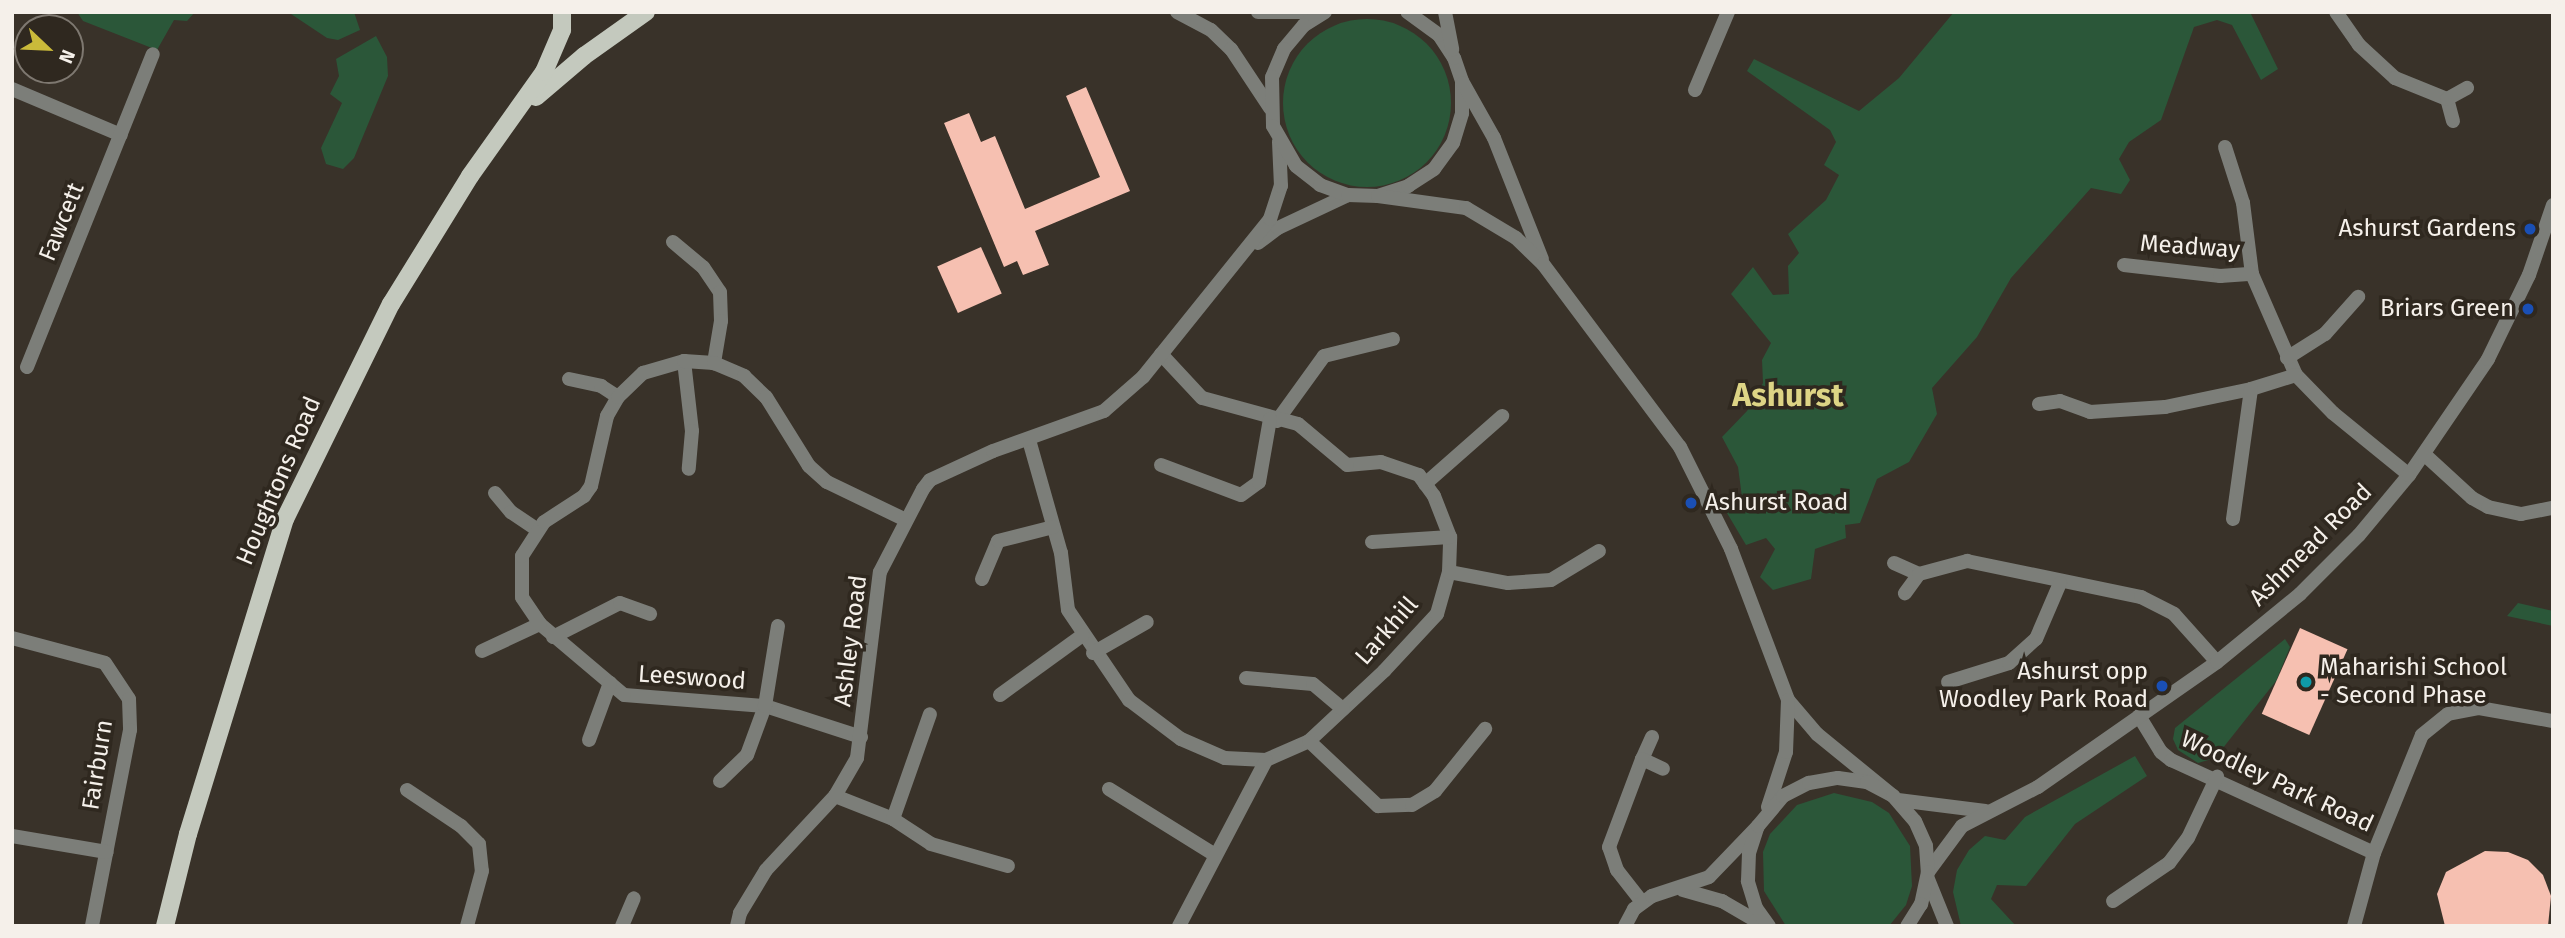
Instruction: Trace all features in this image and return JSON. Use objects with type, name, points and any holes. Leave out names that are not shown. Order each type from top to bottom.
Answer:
[{"type":"main road","name":"Houghtons Road","points":[[165,926],[256,601],[285,519],[391,304],[555,50],[562,12]]},
{"type":"main road","name":"Houghtons Road","points":[[504,130],[555,79],[646,12]]},
{"type":"street","points":[[1177,12],[1211,30],[1231,49],[1270,108]]},
{"type":"street","points":[[1258,12],[1313,12]]},
{"type":"street","points":[[1325,12],[1304,25],[1284,49],[1272,77],[1270,108],[1279,142],[1296,166],[1320,185],[1348,195],[1378,196],[1466,208],[1517,238],[1543,264],[1680,447],[1731,549],[1788,700],[1817,734],[1895,798],[1915,821],[1926,846],[1928,876],[1947,926]]},
{"type":"street","points":[[1407,12],[1439,35],[1454,58]]},
{"type":"street","points":[[1445,12],[1454,58],[1462,81],[1494,138],[1543,264]]},
{"type":"street","points":[[1695,90],[1728,12]]},
{"type":"street","points":[[2336,12],[2359,45],[2395,78],[2447,99]]},
{"type":"street","name":"Fawcett","points":[[27,367],[52,330],[121,135],[153,54]]},
{"type":"street","points":[[1378,196],[1408,186],[1434,169],[1447,152],[1462,113],[1462,81]]},
{"type":"street","points":[[2447,99],[2467,88]]},
{"type":"street","points":[[12,89],[121,135]]},
{"type":"street","points":[[2447,99],[2453,121]]},
{"type":"street","name":"Ashley Road","points":[[738,919],[766,870],[835,796],[857,758],[880,572],[904,519],[930,480],[1104,411],[1161,354],[1246,253],[1270,219],[1281,186],[1279,142]]},
{"type":"street","points":[[2225,147],[2243,203],[2252,274],[2296,375],[2333,413],[2409,475]]},
{"type":"street","name":"Ashley Road","points":[[1246,253],[1278,228],[1348,195]]},
{"type":"street","name":"Ashmead Road","points":[[1907,926],[1921,904],[1928,876],[1951,837],[1985,811],[2038,787],[2217,662],[2300,594],[2409,475],[2488,359],[2529,275],[2553,205]]},
{"type":"street","points":[[673,242],[703,267],[720,292],[721,321],[713,363]]},
{"type":"street","name":"Meadway","points":[[2124,265],[2220,276],[2252,274]]},
{"type":"street","points":[[2287,358],[2325,334],[2358,297]]},
{"type":"street","points":[[1161,465],[1241,495],[1259,482],[1274,420],[1324,356],[1394,339]]},
{"type":"street","points":[[1161,354],[1202,398],[1274,420],[1298,424],[1348,466],[1381,463],[1419,475],[1425,484],[1502,416]]},
{"type":"street","points":[[684,361],[692,431],[689,469]]},
{"type":"street","name":"Leeswood","points":[[861,737],[765,706],[661,701],[624,695],[540,624],[522,597],[522,556],[538,530],[592,486],[607,416],[618,397],[643,373],[684,361],[713,363],[758,386],[793,445],[827,482],[904,519]]},
{"type":"street","points":[[2039,404],[2060,401],[2090,412],[2165,407],[2251,389],[2296,375]]},
{"type":"street","points":[[569,379],[601,386],[618,397]]},
{"type":"street","points":[[2233,519],[2251,389]]},
{"type":"street","name":"Larkhill","points":[[1029,440],[1053,527],[1068,610],[1093,653],[1129,701],[1181,739],[1225,758],[1265,760],[1309,741],[1437,614],[1449,572],[1450,537],[1425,484]]},
{"type":"street","points":[[2424,454],[2472,498],[2488,506],[2521,514],[2553,508]]},
{"type":"street","points":[[495,493],[511,512],[538,530]]},
{"type":"street","points":[[982,579],[998,541],[1053,527]]},
{"type":"street","points":[[1372,541],[1450,537]]},
{"type":"street","points":[[1449,572],[1508,583],[1551,580],[1598,551]]},
{"type":"street","points":[[1905,593],[1919,574],[1967,561],[2060,583],[2141,597],[2174,614],[2217,662]]},
{"type":"street","points":[[1894,563],[1919,574]]},
{"type":"street","points":[[1948,682],[2009,663],[2036,639],[2060,583]]},
{"type":"street","points":[[553,637],[620,603],[650,614]]},
{"type":"street","points":[[1093,653],[1147,622]]},
{"type":"street","points":[[481,651],[540,624]]},
{"type":"street","name":"Leeswood","points":[[720,781],[747,755],[765,706],[778,626]]},
{"type":"street","points":[[1000,695],[1083,635]]},
{"type":"street","name":"Fairburn","points":[[12,638],[105,663],[129,699],[130,730],[92,926]]},
{"type":"street","points":[[1246,678],[1313,684],[1343,709]]},
{"type":"street","points":[[589,740],[610,683]]},
{"type":"street","points":[[1767,926],[1756,908],[1748,881],[1749,853],[1786,752],[1788,700]]},
{"type":"street","points":[[2354,926],[2374,853],[2422,735],[2448,714],[2479,708],[2553,721]]},
{"type":"street","points":[[893,819],[930,714]]},
{"type":"street","name":"Woodley Park Road","points":[[2139,716],[2161,752],[2374,853]]},
{"type":"street","points":[[1309,741],[1378,806],[1412,805],[1435,791],[1485,729]]},
{"type":"street","points":[[1642,902],[1617,870],[1609,848],[1652,737]]},
{"type":"street","points":[[1642,759],[1663,769]]},
{"type":"street","points":[[1179,926],[1265,760]]},
{"type":"street","points":[[2113,901],[2169,863],[2188,838],[2217,777]]},
{"type":"street","points":[[1625,926],[1642,902],[1709,877],[1783,796],[1809,782],[1838,778],[1867,782],[1895,798],[1985,811]]},
{"type":"street","points":[[1109,789],[1215,855]]},
{"type":"street","points":[[407,790],[461,826],[479,844],[482,871],[467,926]]},
{"type":"street","points":[[835,796],[893,819],[931,844],[1009,866]]},
{"type":"street","points":[[12,836],[107,852]]},
{"type":"street","points":[[1680,889],[1722,901],[1767,926]]},
{"type":"street","points":[[622,926],[634,898]]},
{"type":"green space","points":[[77,12],[195,12],[187,21],[174,20],[157,50],[84,21],[84,14]]},
{"type":"green space","points":[[288,12],[354,12],[360,30],[338,40],[327,38]]},
{"type":"green space","points":[[1954,12],[2250,12],[2278,69],[2261,80],[2232,25],[2217,20],[2194,27],[2161,120],[2129,142],[2119,159],[2130,180],[2121,194],[2091,188],[2011,278],[1977,337],[1932,388],[1937,414],[1909,462],[1877,479],[1860,523],[1845,525],[1846,538],[1815,549],[1811,579],[1773,590],[1760,577],[1775,549],[1766,538],[1746,545],[1727,513],[1742,497],[1738,467],[1722,437],[1747,411],[1763,383],[1762,360],[1771,343],[1731,294],[1753,267],[1773,295],[1789,294],[1788,266],[1799,253],[1788,234],[1826,200],[1839,175],[1824,165],[1836,142],[1830,130],[1747,71],[1754,59],[1859,111],[1899,78]]},
{"type":"green space","points":[[1367,19],[1399,25],[1426,44],[1445,71],[1451,103],[1445,135],[1426,162],[1399,181],[1367,187],[1335,181],[1308,162],[1289,135],[1283,103],[1289,71],[1308,44],[1335,25]]},
{"type":"green space","points":[[376,36],[387,57],[388,76],[354,158],[343,169],[326,164],[321,148],[342,103],[330,94],[339,76],[336,59]]},
{"type":"green space","points":[[2518,603],[2553,611],[2553,626],[2507,616]]},
{"type":"green space","points":[[2285,639],[2290,647],[2276,681],[2215,758],[2198,763],[2178,750],[2173,739],[2175,728]]},
{"type":"green space","points":[[2135,756],[2147,776],[2075,824],[2026,886],[1997,885],[1991,899],[2016,926],[1961,926],[1953,892],[1957,870],[1969,850],[1985,836],[2005,840],[2025,817]]},
{"type":"green space","points":[[1834,793],[1872,802],[1889,813],[1910,846],[1912,886],[1906,905],[1889,926],[1786,926],[1764,891],[1763,852],[1770,834],[1797,805]]},
{"type":"building","points":[[1086,87],[1130,191],[1035,231],[1049,265],[1023,275],[1017,261],[1004,267],[944,123],[969,113],[981,142],[995,136],[1025,209],[1100,177],[1066,96]]},
{"type":"building","points":[[981,247],[1002,294],[958,313],[937,267]]},
{"type":"building","name":"Maharishi School - Second Phase","points":[[2300,628],[2348,649],[2309,735],[2262,714]]},
{"type":"building","points":[[2485,851],[2508,852],[2528,860],[2543,875],[2551,896],[2548,926],[2445,926],[2437,894],[2446,872]]},
{"type":"place","name":"Ashurst Gardens","points":[[2530,229]]},
{"type":"place","name":"Briars Green","points":[[2528,309]]},
{"type":"place","name":"Ashurst Road","points":[[1691,503]]},
{"type":"place","name":"Maharishi School - Second Phase","points":[[2306,682]]},
{"type":"place","name":"Ashurst opp Woodley Park Road","points":[[2162,686]]},
{"type":"district","name":"Ashurst","points":[[1788,395]]}]
